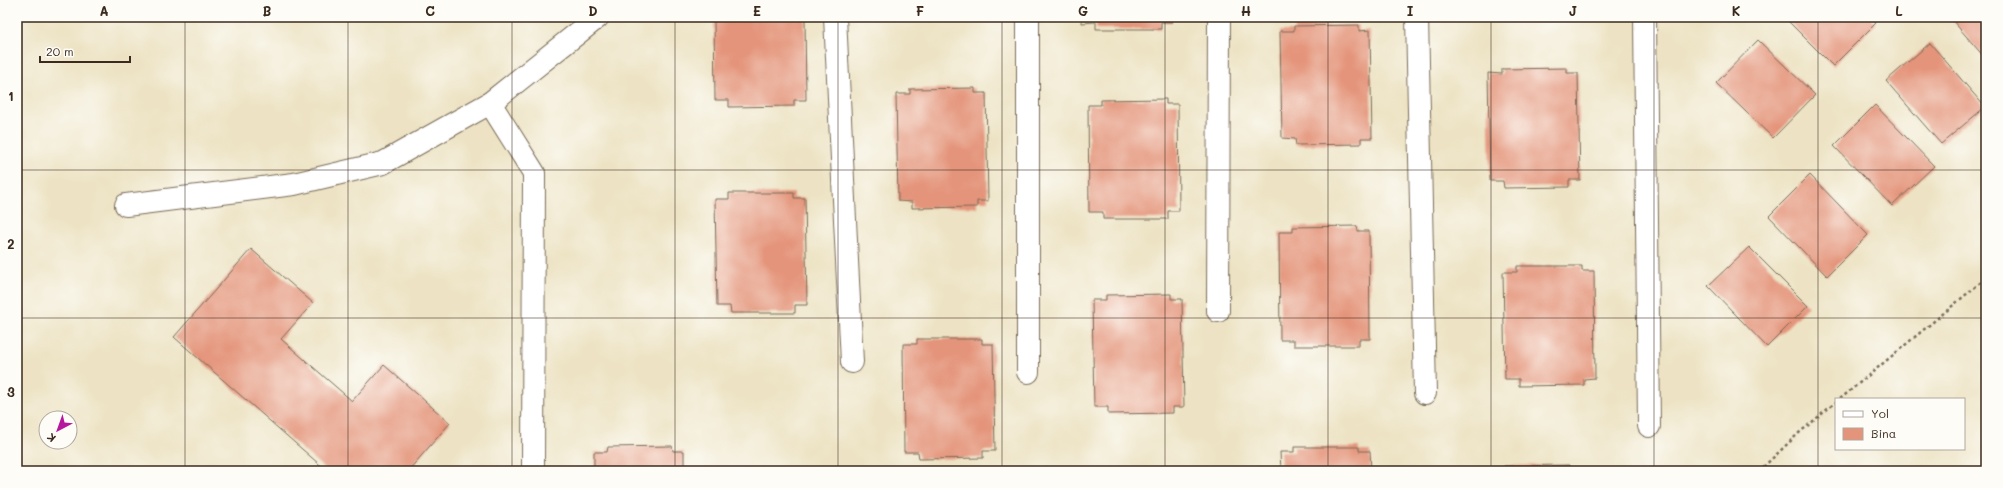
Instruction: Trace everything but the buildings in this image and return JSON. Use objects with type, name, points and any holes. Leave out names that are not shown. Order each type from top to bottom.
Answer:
[{"type":"street","points":[[126,205],[294,184],[382,163],[490,103],[598,17]]},
{"type":"street","points":[[836,17],[852,362]]},
{"type":"street","points":[[1028,17],[1028,372]]},
{"type":"street","points":[[1218,311],[1219,17]]},
{"type":"street","points":[[1416,17],[1425,393]]},
{"type":"street","points":[[1645,17],[1649,426]]},
{"type":"street","points":[[490,103],[534,173],[533,471]]},
{"type":"path","points":[[1841,398],[1986,278]]},
{"type":"path","points":[[1759,471],[1799,433],[1835,403]]}]
